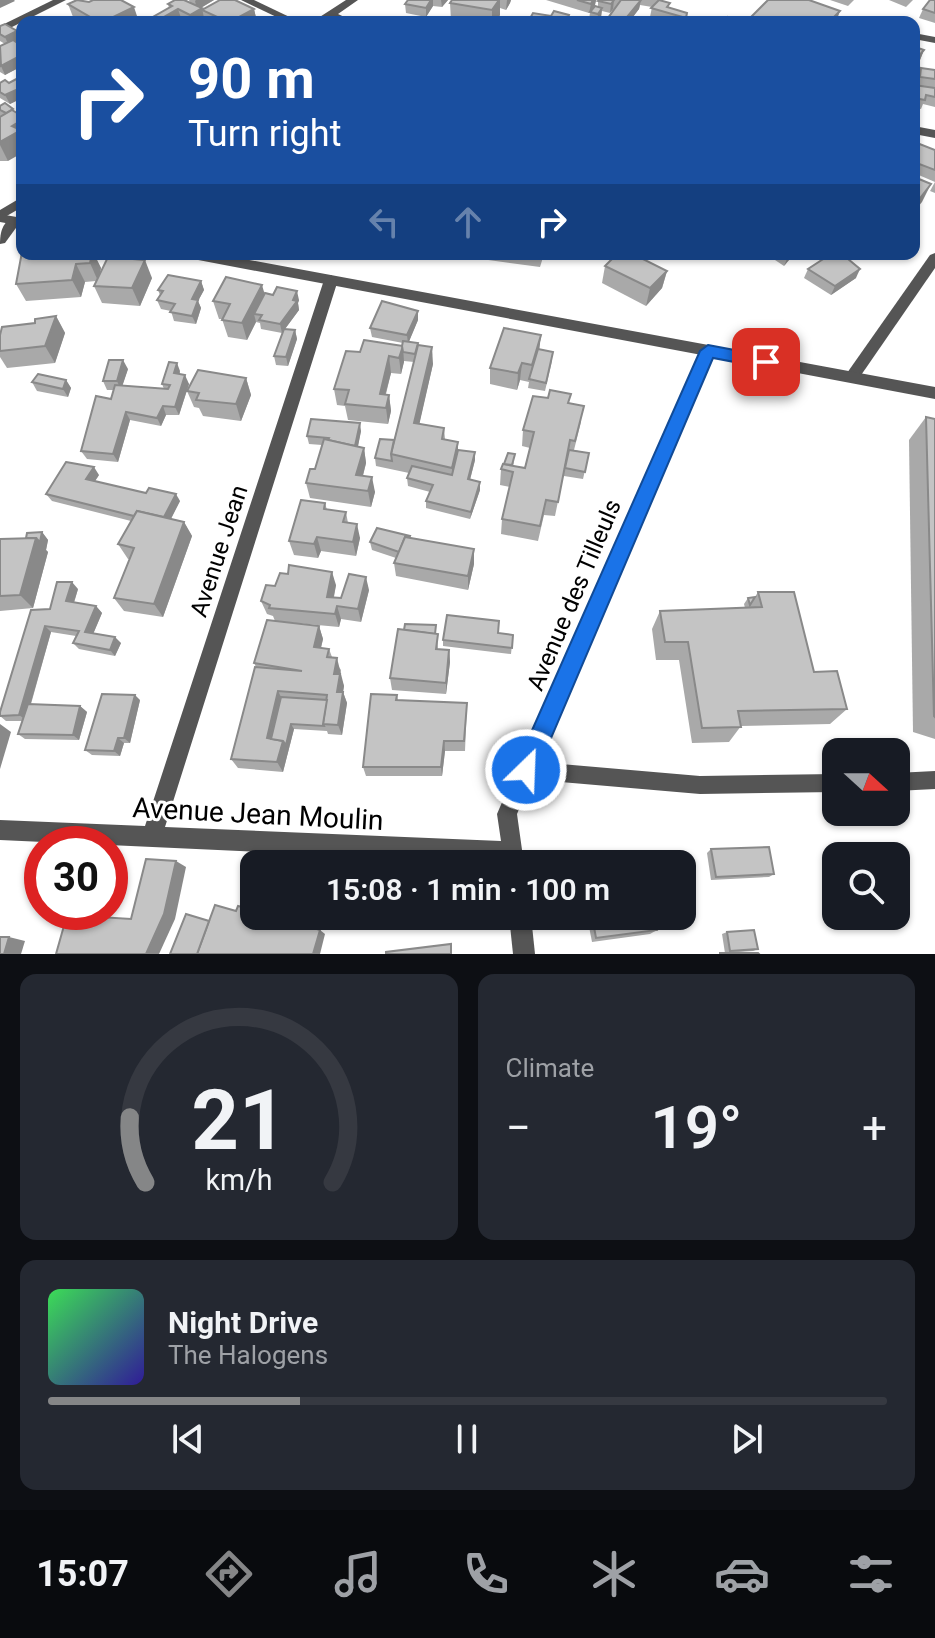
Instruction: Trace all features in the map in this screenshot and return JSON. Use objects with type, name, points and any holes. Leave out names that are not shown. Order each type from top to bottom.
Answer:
[{"type":"street","points":[[28,16],[61,0]]},
{"type":"street","points":[[246,0],[282,16]]},
{"type":"street","points":[[326,16],[353,0]]},
{"type":"street","points":[[329,14],[334,16]]},
{"type":"street","points":[[0,240],[16,224]]},
{"type":"street","points":[[852,377],[935,258]]},
{"type":"street","points":[[225,260],[935,393]]},
{"type":"street","name":"Avenue Jean","points":[[152,837],[331,280]]},
{"type":"street","name":"Avenue des Tilleuls","points":[[512,850],[507,814],[708,351]]},
{"type":"street","name":"Avenue Jean Moulin","points":[[0,830],[375,850]]},
{"type":"street","points":[[521,930],[524,954]]},
{"type":"lane","points":[[526,770],[700,785],[822,783]]},
{"type":"lane","points":[[910,781],[935,780]]},
{"type":"building","points":[[77,0],[121,0],[134,7],[115,16],[89,16],[68,4]]},
{"type":"building","points":[[184,0],[202,8],[190,15],[178,9],[166,16],[154,16],[172,6],[168,4]]},
{"type":"building","points":[[220,0],[235,0],[254,9],[241,16],[215,16],[202,10]]},
{"type":"building","points":[[408,0],[431,0],[426,8],[405,4]]},
{"type":"building","points":[[452,0],[499,0],[492,10],[450,3]]},
{"type":"building","points":[[621,0],[641,0],[628,16],[609,16]]},
{"type":"building","points":[[659,0],[670,3],[667,7],[687,13],[686,16],[679,16],[651,8]]},
{"type":"building","points":[[768,0],[809,0],[840,11],[835,16],[752,16]]},
{"type":"building","points":[[930,0],[935,0],[935,13],[923,9]]},
{"type":"building","points":[[595,6],[602,8],[598,14],[590,12]]},
{"type":"building","points":[[554,11],[569,15],[569,16],[551,16]]},
{"type":"building","points":[[5,24],[16,32],[5,37],[0,34],[0,26]]},
{"type":"building","points":[[13,40],[16,42],[16,58],[1,66],[0,46]]},
{"type":"building","points":[[921,68],[935,70],[935,79],[920,77]]},
{"type":"building","points":[[16,79],[16,90],[5,95],[0,92],[0,83],[5,80],[9,83]]},
{"type":"building","points":[[920,86],[935,88],[935,97],[926,95],[925,100],[920,99]]},
{"type":"building","points":[[5,103],[13,109],[6,113],[0,110]]},
{"type":"building","points":[[12,110],[16,112],[16,124],[12,126],[16,128],[16,133],[0,142],[0,117]]},
{"type":"building","points":[[920,144],[935,150],[935,170],[920,164]]},
{"type":"building","points":[[920,179],[931,184],[920,198]]},
{"type":"building","points":[[20,260],[91,260],[90,263],[76,264],[72,280],[16,284]]},
{"type":"building","points":[[107,260],[145,260],[132,288],[94,286]]},
{"type":"building","points":[[611,260],[645,260],[667,271],[650,288],[605,266]]},
{"type":"building","points":[[822,260],[849,260],[860,269],[835,286],[808,269]]},
{"type":"building","points":[[168,275],[201,281],[192,299],[198,300],[192,316],[170,312],[175,304],[157,300],[163,291],[158,290]]},
{"type":"building","points":[[226,277],[262,285],[242,323],[222,320],[230,304],[213,301]]},
{"type":"building","points":[[277,287],[297,291],[293,300],[297,301],[280,324],[259,320],[262,315],[254,314],[265,293],[273,295]]},
{"type":"building","points":[[382,301],[418,311],[407,335],[370,328]]},
{"type":"building","points":[[56,316],[45,346],[0,351],[2,327],[35,323],[35,319]]},
{"type":"building","points":[[504,328],[541,335],[532,365],[522,363],[518,373],[490,368]]},
{"type":"building","points":[[284,329],[295,330],[286,357],[274,356]]},
{"type":"building","points":[[364,340],[403,346],[399,358],[389,356],[380,394],[389,395],[386,408],[345,404],[349,390],[334,389],[346,351],[360,352]]},
{"type":"building","points":[[403,341],[418,343],[415,354],[403,352]]},
{"type":"building","points":[[418,345],[432,347],[414,423],[444,428],[442,439],[458,442],[452,468],[391,454]]},
{"type":"building","points":[[538,349],[553,352],[546,383],[529,379]]},
{"type":"building","points":[[109,360],[123,360],[117,381],[103,381]]},
{"type":"building","points":[[169,362],[177,363],[174,373],[185,375],[175,407],[163,406],[157,418],[126,412],[113,454],[81,451],[96,396],[111,399],[115,385],[168,389],[170,385],[162,384]]},
{"type":"building","points":[[198,370],[246,378],[236,404],[196,400],[199,393],[187,391]]},
{"type":"building","points":[[38,374],[66,380],[63,389],[32,382]]},
{"type":"building","points":[[550,390],[571,394],[568,403],[584,406],[575,441],[570,440],[558,502],[546,500],[540,526],[502,519],[513,472],[501,469],[503,464],[525,468],[534,432],[523,430],[533,396],[548,398]]},
{"type":"building","points":[[926,417],[935,419],[935,717],[934,716]]},
{"type":"building","points":[[311,419],[360,423],[355,446],[329,438],[307,436]]},
{"type":"building","points":[[324,439],[364,448],[356,475],[372,477],[368,491],[306,483],[310,469],[315,469]]},
{"type":"building","points":[[380,439],[394,440],[392,461],[375,458]]},
{"type":"building","points":[[458,450],[475,452],[468,479],[480,482],[471,512],[426,501],[433,485],[407,478],[412,466],[452,475]]},
{"type":"building","points":[[569,450],[589,453],[585,472],[565,468]]},
{"type":"building","points":[[508,453],[515,454],[512,465],[504,464]]},
{"type":"building","points":[[66,462],[94,467],[86,479],[146,493],[149,488],[176,494],[164,517],[137,511],[134,516],[46,494]]},
{"type":"building","points":[[301,500],[325,503],[324,509],[346,512],[343,522],[357,524],[353,542],[317,537],[314,544],[289,541]]},
{"type":"building","points":[[137,511],[184,522],[154,604],[114,598],[134,548],[118,544]]},
{"type":"building","points":[[377,528],[410,536],[405,537],[399,552],[370,542]]},
{"type":"building","points":[[42,532],[40,542],[36,538],[26,538],[27,533]]},
{"type":"building","points":[[405,537],[474,549],[468,576],[394,563]]},
{"type":"building","points":[[36,538],[20,595],[0,596],[0,539]]},
{"type":"building","points":[[289,565],[332,572],[327,597],[341,598],[349,574],[366,577],[358,609],[337,606],[335,614],[269,608],[270,605],[261,601],[266,585],[275,586],[280,573],[288,574]]},
{"type":"building","points":[[57,582],[72,582],[66,601],[96,606],[85,632],[115,637],[110,650],[73,643],[79,631],[45,626],[19,715],[0,716],[31,610],[50,609]]},
{"type":"building","points":[[758,592],[794,592],[814,672],[837,671],[847,709],[738,711],[741,727],[702,728],[688,642],[665,642],[660,611],[762,607]]},
{"type":"building","points":[[447,615],[499,621],[498,633],[513,635],[512,648],[443,640]]},
{"type":"building","points":[[267,620],[319,626],[314,647],[329,649],[327,657],[337,658],[334,674],[340,674],[337,692],[343,692],[338,725],[323,724],[327,695],[278,691],[267,738],[283,741],[277,762],[231,759],[255,667],[302,671],[254,663]]},
{"type":"building","points":[[405,624],[436,625],[435,634],[404,630]]},
{"type":"building","points":[[398,629],[438,634],[436,649],[449,650],[446,683],[390,678]]},
{"type":"building","points":[[102,694],[135,695],[124,738],[118,738],[114,751],[85,750]]},
{"type":"building","points":[[371,694],[397,695],[396,700],[467,703],[464,741],[444,741],[441,767],[363,767]]},
{"type":"building","points":[[281,697],[327,700],[324,726],[291,724],[286,745],[283,741],[271,739]]},
{"type":"building","points":[[28,704],[80,706],[73,735],[18,734]]},
{"type":"building","points":[[769,847],[774,874],[716,877],[711,849]]},
{"type":"building","points":[[146,859],[176,861],[164,914],[146,954],[56,954],[63,930],[128,930],[128,919],[131,919]]},
{"type":"building","points":[[215,905],[236,911],[240,906],[240,930],[320,930],[313,954],[197,954]]},
{"type":"building","points":[[186,914],[209,921],[197,954],[170,954]]},
{"type":"building","points":[[595,930],[657,930],[596,938]]},
{"type":"building","points":[[754,930],[758,949],[730,951],[727,932]]},
{"type":"building","points":[[0,937],[9,937],[4,954],[0,954]]},
{"type":"building","points":[[451,944],[451,954],[386,954],[386,952]]},
{"type":"route","points":[[526,770],[708,351],[766,362]]}]
